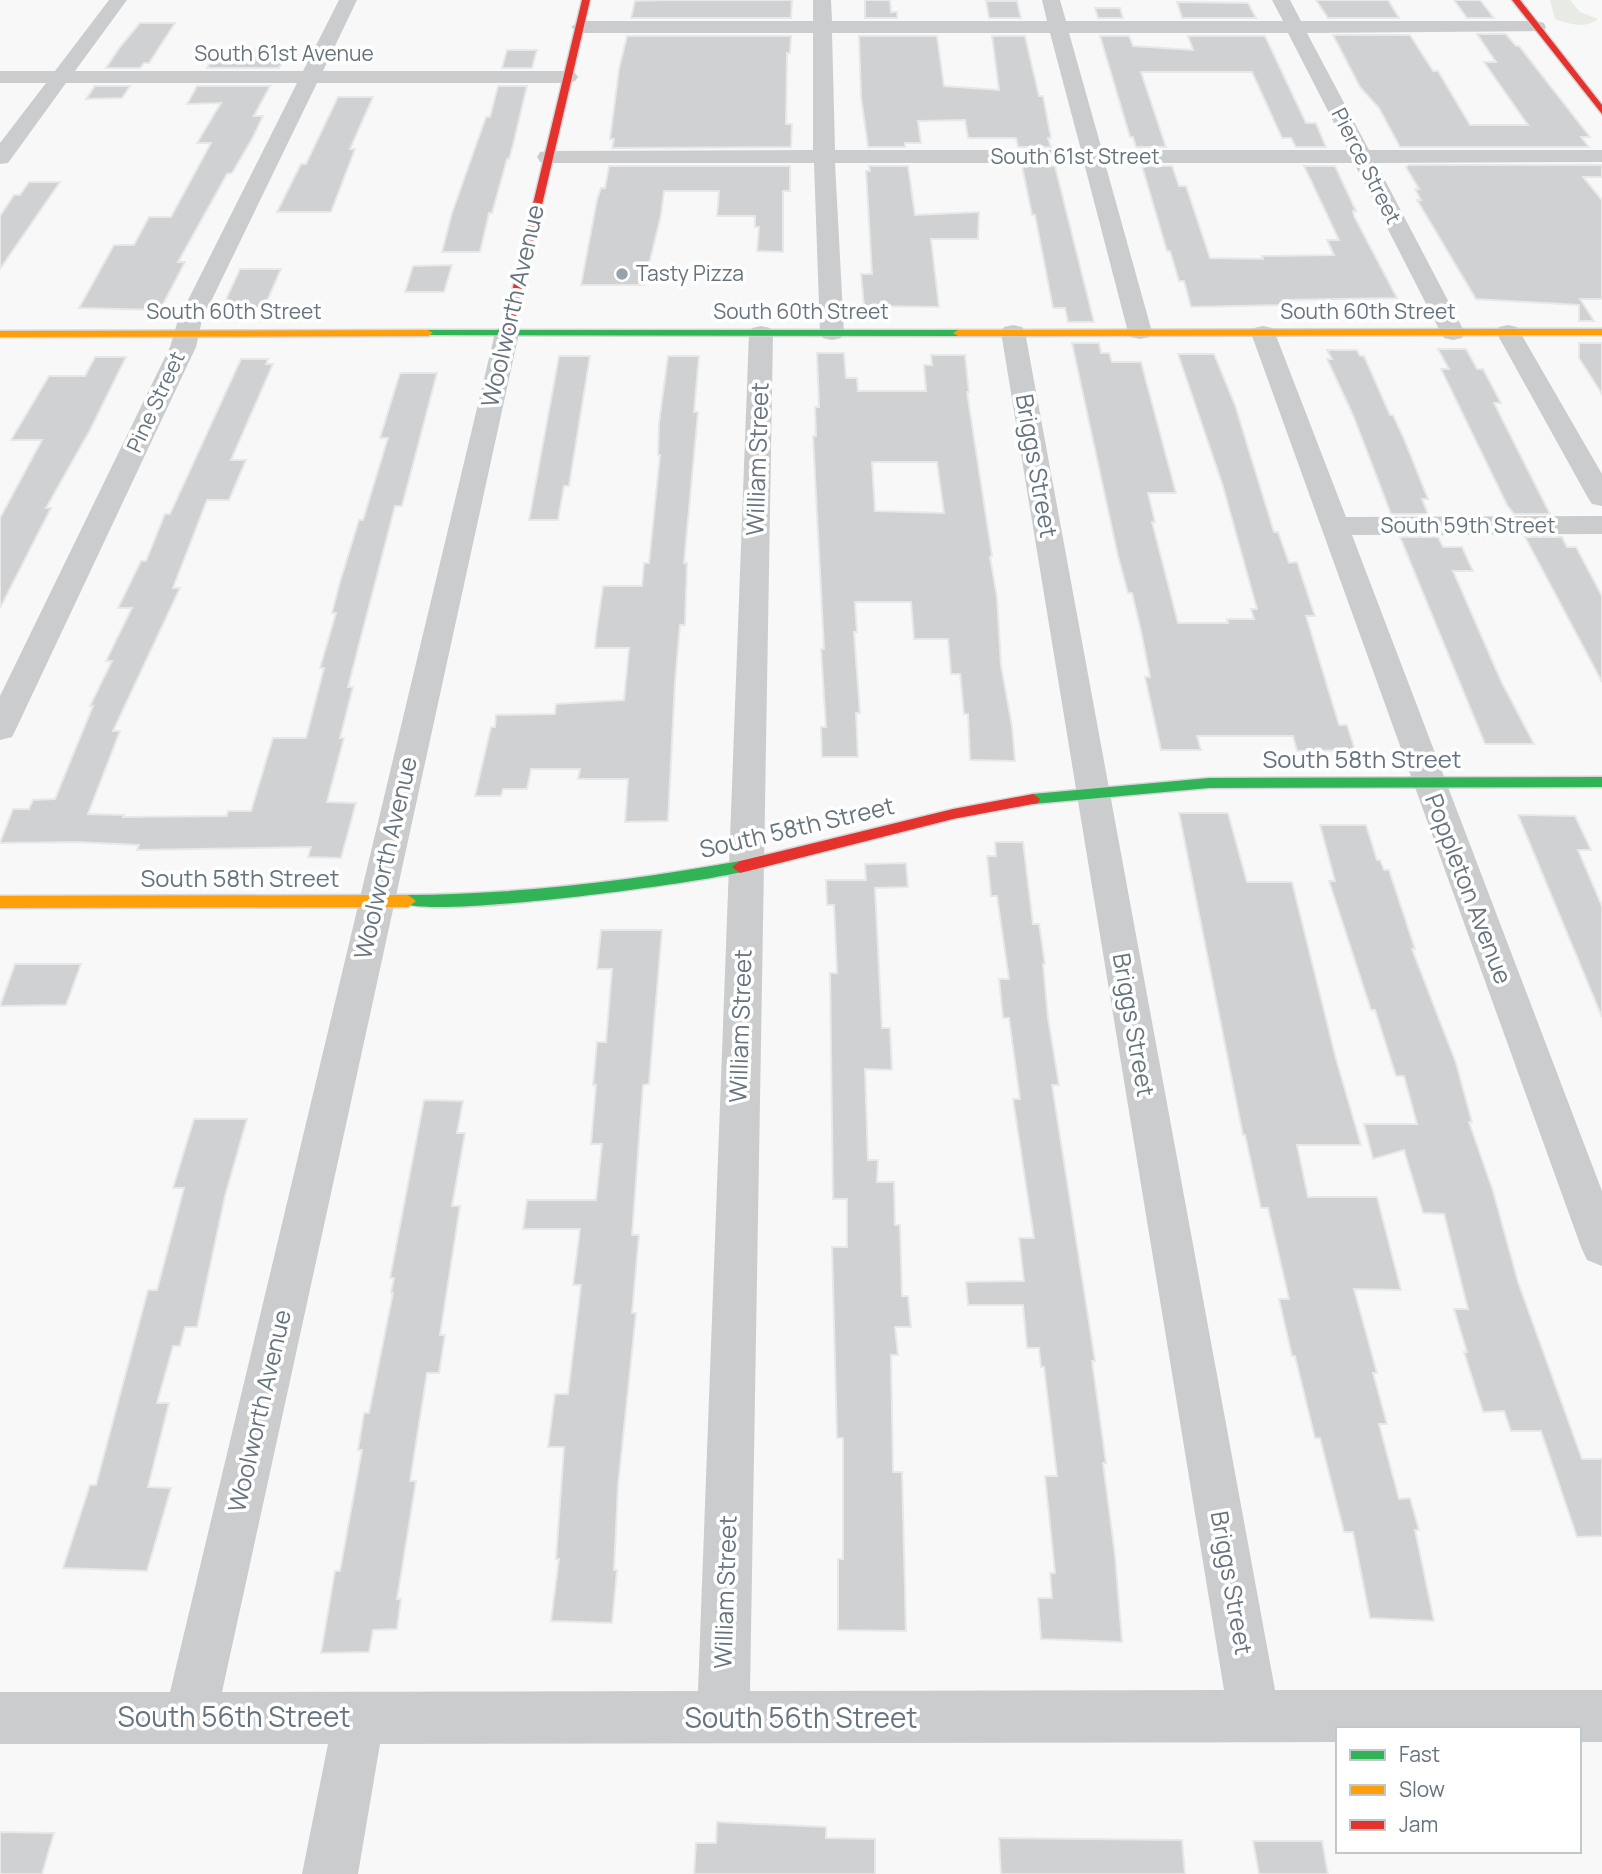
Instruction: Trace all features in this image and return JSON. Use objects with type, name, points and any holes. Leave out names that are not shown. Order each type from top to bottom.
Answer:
[{"type":"street","points":[[0,158],[118,0]]},
{"type":"street","name":"Pine Street","points":[[0,729],[183,347],[190,320],[348,0]]},
{"type":"street","name":"Woolworth Avenue","points":[[190,1717],[507,333],[586,0]]},
{"type":"street","points":[[822,0],[824,157],[832,332]]},
{"type":"street","points":[[1051,0],[1140,332]]},
{"type":"street","name":"Pierce Street","points":[[1281,0],[1452,332]]},
{"type":"street","points":[[1516,0],[1602,111]]},
{"type":"street","points":[[580,27],[1537,27]]},
{"type":"street","name":"South 61st Avenue","points":[[0,77],[568,77]]},
{"type":"street","name":"South 61st Street","points":[[548,157],[1602,156]]},
{"type":"street","name":"William Street","points":[[723,1718],[761,332]]},
{"type":"street","name":"Briggs Street","points":[[1013,332],[1254,1717]]},
{"type":"street","name":"Poppleton Avenue","points":[[1262,332],[1602,1247]]},
{"type":"street","points":[[1508,332],[1602,498]]},
{"type":"street","name":"South 60th Street","points":[[0,334],[1602,332]]},
{"type":"street","name":"South 59th Street","points":[[1333,526],[1602,525]]},
{"type":"street","name":"South 58th Street","points":[[0,902],[465,901],[558,895],[654,883],[746,866],[953,814],[1050,796],[1209,783],[1602,782]]},
{"type":"street","name":"South 56th Street","points":[[0,1718],[1602,1716]]},
{"type":"street","points":[[330,1874],[359,1717]]},
{"type":"shaded area","points":[[1550,0],[1570,0],[1580,12],[1598,19],[1583,25],[1555,19]]},
{"type":"building","points":[[792,0],[791,18],[631,18],[635,1]]},
{"type":"building","points":[[865,0],[890,0],[891,12],[897,12],[897,18],[865,18]]},
{"type":"building","points":[[1316,0],[1388,0],[1399,18],[1328,18]]},
{"type":"building","points":[[1454,0],[1480,0],[1494,18],[1467,18]]},
{"type":"building","points":[[986,1],[1017,1],[1021,18],[989,18]]},
{"type":"building","points":[[1177,2],[1248,3],[1256,18],[1182,18]]},
{"type":"building","points":[[1095,8],[1120,8],[1123,18],[1098,18]]},
{"type":"building","points":[[140,23],[175,23],[149,63],[144,63],[140,68],[106,68],[120,47]]},
{"type":"building","points":[[1477,34],[1506,34],[1519,46],[1590,137],[1581,137],[1589,147],[1400,147],[1379,108],[1360,87],[1333,35],[1410,35],[1433,71],[1438,71],[1470,125],[1528,125],[1484,62],[1496,62]]},
{"type":"building","points":[[627,36],[791,36],[790,53],[787,53],[786,124],[792,124],[791,147],[612,148],[614,139],[610,139],[619,69]]},
{"type":"building","points":[[859,36],[937,36],[944,86],[999,90],[992,36],[1025,36],[1039,96],[1043,96],[1051,147],[1018,147],[1016,138],[968,138],[965,120],[918,121],[921,143],[905,143],[905,147],[868,147],[861,97]]},
{"type":"building","points":[[1100,36],[1129,36],[1133,46],[1193,50],[1188,36],[1265,36],[1306,123],[1316,123],[1326,147],[1296,147],[1291,138],[1282,138],[1252,72],[1141,72],[1166,147],[1136,147],[1133,137],[1130,137]]},
{"type":"building","points":[[218,49],[289,49],[279,68],[207,68]]},
{"type":"building","points":[[507,50],[537,50],[532,68],[502,68]]},
{"type":"building","points":[[95,86],[130,86],[122,98],[86,99]]},
{"type":"building","points":[[197,86],[270,86],[254,116],[263,116],[253,137],[232,173],[227,174],[178,262],[185,262],[160,310],[79,308],[114,245],[134,245],[149,217],[171,217],[211,143],[197,143],[221,103],[187,104]]},
{"type":"building","points":[[498,86],[527,86],[513,145],[492,213],[489,213],[480,252],[442,252],[452,213],[486,117],[490,117]]},
{"type":"building","points":[[338,97],[373,97],[350,149],[355,149],[331,212],[277,212],[301,164],[306,164]]},
{"type":"building","points":[[1602,165],[1602,177],[1583,177],[1602,200],[1602,299],[1580,299],[1594,321],[1579,321],[1579,305],[1476,299],[1417,200],[1421,200],[1415,189],[1419,189],[1406,167]]},
{"type":"building","points":[[609,166],[790,166],[790,191],[783,191],[783,252],[757,251],[759,227],[755,227],[755,216],[717,216],[719,191],[664,191],[644,285],[581,285],[597,200],[601,188],[605,188]]},
{"type":"building","points":[[869,166],[908,166],[915,215],[979,212],[978,239],[931,239],[939,307],[864,306],[861,274],[872,274],[866,171],[870,171]]},
{"type":"building","points":[[1022,166],[1055,166],[1094,322],[1068,322],[1065,308],[1053,308],[1035,215],[1032,215]]},
{"type":"building","points":[[1142,166],[1172,166],[1179,186],[1186,186],[1210,258],[1263,259],[1262,256],[1334,255],[1327,240],[1339,240],[1304,166],[1335,166],[1356,211],[1353,211],[1354,216],[1397,298],[1283,300],[1285,305],[1191,307],[1184,281],[1179,281],[1170,251],[1167,251]]},
{"type":"building","points":[[29,182],[60,182],[0,269],[0,216],[14,195],[20,195]]},
{"type":"building","points":[[452,265],[444,292],[405,292],[413,266]]},
{"type":"building","points":[[240,269],[281,269],[264,308],[222,308]]},
{"type":"building","points":[[1072,343],[1099,343],[1101,353],[1109,353],[1112,362],[1141,362],[1176,493],[1148,493],[1155,522],[1152,522],[1178,623],[1228,623],[1227,619],[1254,619],[1251,609],[1257,609],[1222,483],[1178,354],[1214,354],[1235,405],[1274,532],[1278,532],[1289,563],[1297,562],[1315,616],[1306,616],[1339,725],[1347,725],[1355,750],[1297,751],[1293,736],[1197,736],[1201,750],[1161,750],[1145,677],[1150,677],[1141,631],[1132,593],[1128,593],[1118,556]]},
{"type":"building","points":[[1579,343],[1602,343],[1602,394],[1579,358]]},
{"type":"building","points":[[1438,349],[1466,349],[1477,369],[1483,369],[1501,403],[1494,403],[1550,514],[1514,514],[1507,505],[1441,369],[1449,369]]},
{"type":"building","points":[[1327,350],[1357,350],[1360,356],[1364,356],[1390,415],[1393,415],[1404,439],[1428,499],[1422,499],[1428,514],[1391,514],[1353,415],[1327,359],[1332,359]]},
{"type":"building","points":[[817,353],[844,353],[846,378],[857,378],[858,391],[926,391],[924,365],[932,365],[931,355],[965,355],[967,392],[992,556],[1001,666],[1012,726],[1015,761],[970,760],[968,714],[964,714],[960,674],[951,674],[948,639],[914,639],[911,602],[855,602],[857,632],[854,632],[860,713],[856,713],[858,757],[822,757],[821,727],[826,727],[821,649],[824,649],[813,436],[816,436],[815,407],[819,407]],"holes":[[[872,462],[937,462],[944,513],[875,511]]]},
{"type":"building","points":[[559,356],[590,356],[569,486],[564,486],[558,520],[529,520]]},
{"type":"building","points":[[668,356],[699,356],[694,412],[698,412],[684,563],[687,563],[685,625],[680,625],[675,682],[668,821],[625,822],[628,779],[578,779],[580,769],[531,769],[527,789],[503,789],[501,796],[475,796],[496,715],[555,714],[556,704],[624,700],[629,648],[595,648],[596,635],[603,586],[642,586],[644,563],[649,563],[660,455],[659,423]]},
{"type":"building","points":[[95,357],[126,357],[90,430],[46,508],[51,508],[0,608],[0,518],[42,440],[11,440],[49,376],[85,376]]},
{"type":"building","points":[[241,359],[268,359],[266,364],[273,364],[231,460],[246,460],[229,500],[207,500],[173,588],[180,588],[113,731],[120,731],[88,814],[124,815],[123,817],[227,816],[228,811],[251,811],[273,738],[306,738],[324,668],[320,668],[336,613],[332,613],[359,520],[363,520],[388,438],[380,438],[400,373],[437,373],[402,506],[395,506],[348,687],[353,687],[340,738],[344,738],[327,802],[356,803],[341,858],[308,857],[311,847],[137,850],[139,845],[0,843],[13,809],[29,809],[33,800],[55,799],[93,706],[90,706],[112,661],[106,661],[132,608],[118,608],[141,561],[146,561],[165,514],[170,514]]},
{"type":"building","points":[[1400,537],[1438,537],[1443,547],[1462,547],[1473,571],[1453,571],[1501,681],[1534,744],[1485,744]]},
{"type":"building","points":[[1525,537],[1562,537],[1567,547],[1576,547],[1602,596],[1602,682]]},
{"type":"building","points":[[1179,813],[1228,813],[1247,882],[1292,882],[1336,1059],[1361,1145],[1297,1145],[1308,1197],[1377,1197],[1401,1290],[1354,1289],[1377,1373],[1373,1373],[1387,1424],[1379,1424],[1399,1499],[1410,1498],[1419,1530],[1415,1530],[1434,1621],[1370,1618],[1353,1532],[1344,1532],[1320,1438],[1315,1438],[1295,1356],[1292,1356],[1279,1299],[1289,1299],[1268,1208],[1261,1208],[1243,1135]]},
{"type":"building","points":[[1518,815],[1575,816],[1591,850],[1578,850],[1602,906],[1602,1017]]},
{"type":"building","points":[[1320,825],[1366,825],[1377,860],[1380,860],[1384,870],[1389,870],[1415,949],[1412,949],[1456,1063],[1472,1122],[1469,1122],[1493,1191],[1518,1282],[1582,1459],[1602,1459],[1602,1536],[1577,1537],[1541,1431],[1511,1431],[1504,1411],[1483,1412],[1454,1309],[1468,1309],[1444,1214],[1423,1213],[1404,1150],[1373,1159],[1364,1124],[1417,1124],[1404,1076],[1396,1076],[1375,1010],[1371,1010],[1329,881],[1335,881]]},
{"type":"building","points":[[995,842],[1023,842],[1033,924],[1039,924],[1045,964],[1048,1018],[1059,1085],[1052,1085],[1095,1361],[1092,1361],[1106,1463],[1103,1463],[1115,1555],[1122,1642],[1041,1639],[1038,1598],[1052,1598],[1050,1573],[1055,1573],[1045,1476],[1057,1476],[1044,1367],[1041,1367],[1039,1348],[1027,1348],[1023,1305],[968,1305],[966,1282],[1024,1281],[1019,1238],[1034,1238],[1013,1099],[1020,1099],[1009,1018],[1003,1018],[999,979],[1009,979],[997,896],[991,896],[987,856],[996,856]]},
{"type":"building","points":[[906,863],[908,887],[875,888],[882,1028],[890,1028],[892,1070],[865,1069],[868,1160],[878,1160],[877,1182],[894,1182],[895,1225],[900,1225],[902,1296],[908,1296],[911,1327],[895,1327],[898,1355],[891,1355],[893,1472],[902,1472],[906,1631],[838,1630],[838,1559],[843,1559],[843,1438],[837,1438],[832,1247],[847,1247],[847,1199],[833,1199],[830,973],[837,973],[834,905],[827,905],[826,880],[866,880],[865,864]]},
{"type":"building","points":[[601,930],[662,930],[649,1084],[643,1085],[632,1235],[639,1235],[632,1313],[636,1313],[618,1486],[614,1570],[617,1570],[612,1623],[551,1621],[559,1559],[556,1559],[564,1447],[548,1447],[555,1394],[568,1394],[581,1285],[573,1285],[580,1229],[523,1229],[527,1200],[596,1200],[602,1144],[591,1144],[596,1085],[593,1085],[597,1042],[606,1042],[612,969],[597,969]]},
{"type":"building","points":[[15,964],[81,964],[66,1005],[0,1006]]},
{"type":"building","points":[[424,1100],[463,1101],[457,1133],[465,1133],[452,1206],[460,1206],[440,1335],[445,1335],[439,1373],[427,1373],[410,1481],[416,1481],[397,1599],[401,1599],[397,1629],[373,1630],[369,1652],[321,1653],[335,1571],[340,1571],[362,1450],[358,1450],[364,1413],[369,1413],[393,1293],[394,1278],[390,1278]]},
{"type":"building","points":[[194,1119],[247,1119],[225,1196],[197,1327],[185,1327],[180,1346],[173,1346],[157,1403],[169,1403],[148,1487],[171,1488],[147,1571],[63,1568],[90,1485],[96,1485],[148,1290],[157,1290],[184,1188],[173,1188]]},
{"type":"building","points":[[717,1822],[826,1827],[826,1838],[875,1839],[875,1874],[694,1874],[696,1843],[716,1843]]},
{"type":"building","points":[[0,1832],[54,1833],[42,1874],[0,1874]]},
{"type":"building","points":[[999,1838],[1182,1840],[1185,1874],[1001,1874]]},
{"type":"building","points":[[1253,1841],[1322,1841],[1328,1874],[1259,1874]]},
{"type":"traffic: fast","points":[[428,333],[958,333]]},
{"type":"traffic: fast","points":[[1033,799],[1209,783],[1602,782]]},
{"type":"traffic: fast","points":[[408,901],[492,899],[575,892],[740,867]]},
{"type":"traffic: slow","points":[[958,333],[1602,332]]},
{"type":"traffic: slow","points":[[0,334],[428,333]]},
{"type":"traffic: slow","points":[[0,902],[408,901]]},
{"type":"traffic: jam","points":[[507,333],[586,0]]},
{"type":"traffic: jam","points":[[1516,0],[1602,111]]},
{"type":"traffic: jam","points":[[740,867],[953,814],[1033,799]]},
{"type":"place","name":"Tasty Pizza","points":[[622,274]]}]
